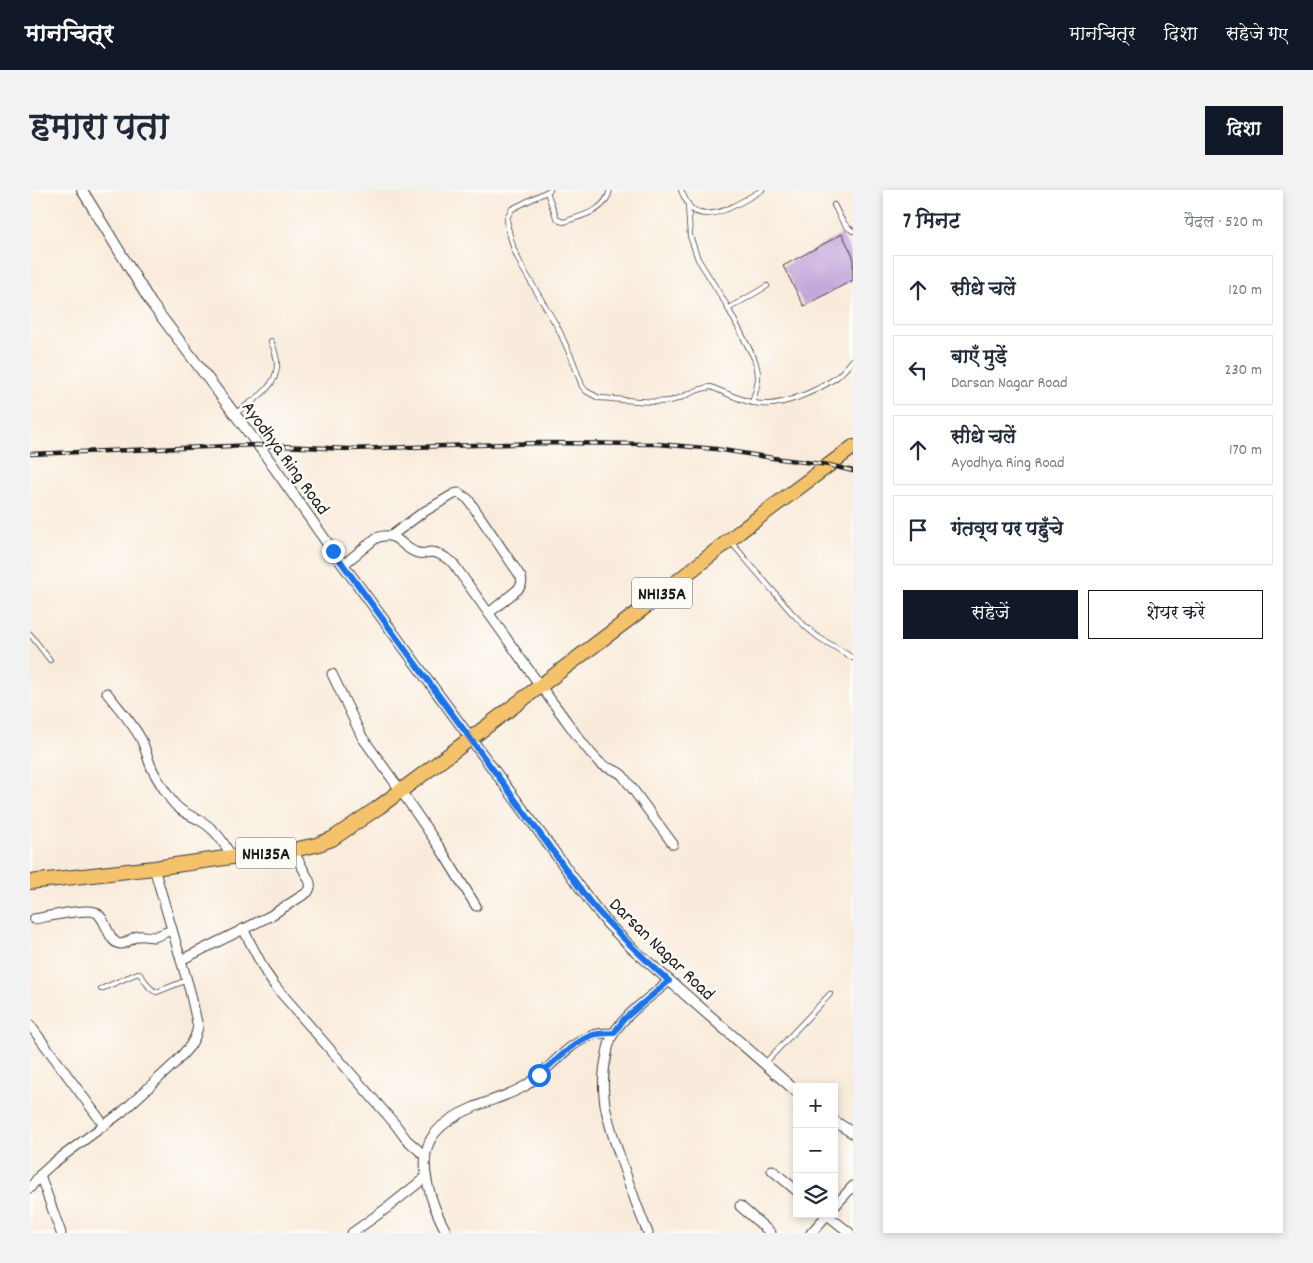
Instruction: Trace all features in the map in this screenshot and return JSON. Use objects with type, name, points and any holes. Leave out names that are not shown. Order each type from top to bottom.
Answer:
[{"type":"highway","name":"NH135A","points":[[30,882],[293,850],[332,839],[401,791],[853,447]]},
{"type":"street","name":"Ayodhya Ring Road","points":[[82,190],[151,304],[264,453],[470,739]]},
{"type":"street","points":[[391,536],[422,513],[454,494],[464,495],[522,581],[521,586],[517,590],[488,613]]},
{"type":"street","points":[[343,565],[380,536],[391,536],[417,553],[432,552],[452,562],[540,686],[598,761],[608,769],[619,771],[624,776],[673,844]]},
{"type":"street","points":[[332,674],[362,737],[440,848],[476,906]]},
{"type":"street","points":[[107,693],[142,741],[153,770],[172,800],[183,813],[198,820],[216,834],[223,841],[231,857]]},
{"type":"street","name":"Darsan Nagar Road","points":[[470,739],[608,924],[669,981],[793,1089]]},
{"type":"street","points":[[181,960],[270,916],[308,892],[311,884],[293,850]]},
{"type":"street","points":[[30,1188],[40,1174],[52,1164],[122,1112],[175,1063],[190,1046],[195,1037],[198,1027],[196,1016],[154,868]]},
{"type":"street","points":[[34,919],[80,912],[96,912],[114,941],[120,944],[136,936],[153,937],[172,930]]},
{"type":"street","points":[[243,930],[274,986],[406,1139],[426,1156]]},
{"type":"street","points":[[648,1233],[632,1194],[606,1115],[603,1070],[608,1046],[624,1019],[669,981]]},
{"type":"street","points":[[30,1025],[104,1125]]},
{"type":"street","points":[[448,1233],[431,1198],[426,1177],[428,1144],[434,1134],[445,1123],[474,1107],[510,1094],[526,1085],[578,1042],[589,1036],[601,1033],[614,1033]]},
{"type":"street","points":[[838,1124],[853,1133]]},
{"type":"street","points":[[772,1170],[793,1188]]},
{"type":"street","points":[[40,1174],[61,1233]]},
{"type":"street","points":[[352,1233],[388,1208],[426,1177]]},
{"type":"street","points":[[838,1203],[853,1186]]},
{"type":"street","points":[[740,1206],[771,1233]]},
{"type":"street","points":[[811,1233],[824,1218]]},
{"type":"street","points":[[831,1218],[850,1233]]},
{"type":"lane","points":[[610,190],[603,205],[564,222],[556,217],[548,191],[512,208],[507,218],[514,250],[558,328],[582,386],[586,391],[599,398],[660,402],[673,400],[696,390],[711,387],[752,403],[764,405],[792,400],[808,394],[836,378],[853,360]]},
{"type":"lane","points":[[681,190],[688,204],[694,210],[707,214],[717,213],[762,190]]},
{"type":"lane","points":[[688,204],[690,236],[698,259],[728,309],[758,366],[758,383],[752,403]]},
{"type":"lane","points":[[834,205],[845,224],[853,231]]},
{"type":"lane","points":[[728,309],[767,286]]},
{"type":"lane","points":[[234,414],[270,387],[277,366],[276,355],[271,341]]},
{"type":"lane","points":[[729,540],[807,628],[818,637],[853,658]]},
{"type":"lane","points":[[30,634],[50,660]]},
{"type":"lane","points":[[101,989],[138,973],[142,975],[149,988],[157,992],[187,980]]},
{"type":"lane","points":[[764,1064],[830,994]]},
{"type":"building","points":[[842,234],[853,256],[853,280],[804,306],[783,266]]},
{"type":"railway","points":[[30,454],[257,445],[349,449],[541,443],[658,444],[716,449],[829,465],[853,471]]},
{"type":"route","points":[[333,551],[590,902],[608,924],[632,948],[669,981],[624,1019],[614,1033],[601,1033],[589,1036],[578,1042],[539,1075]]}]
